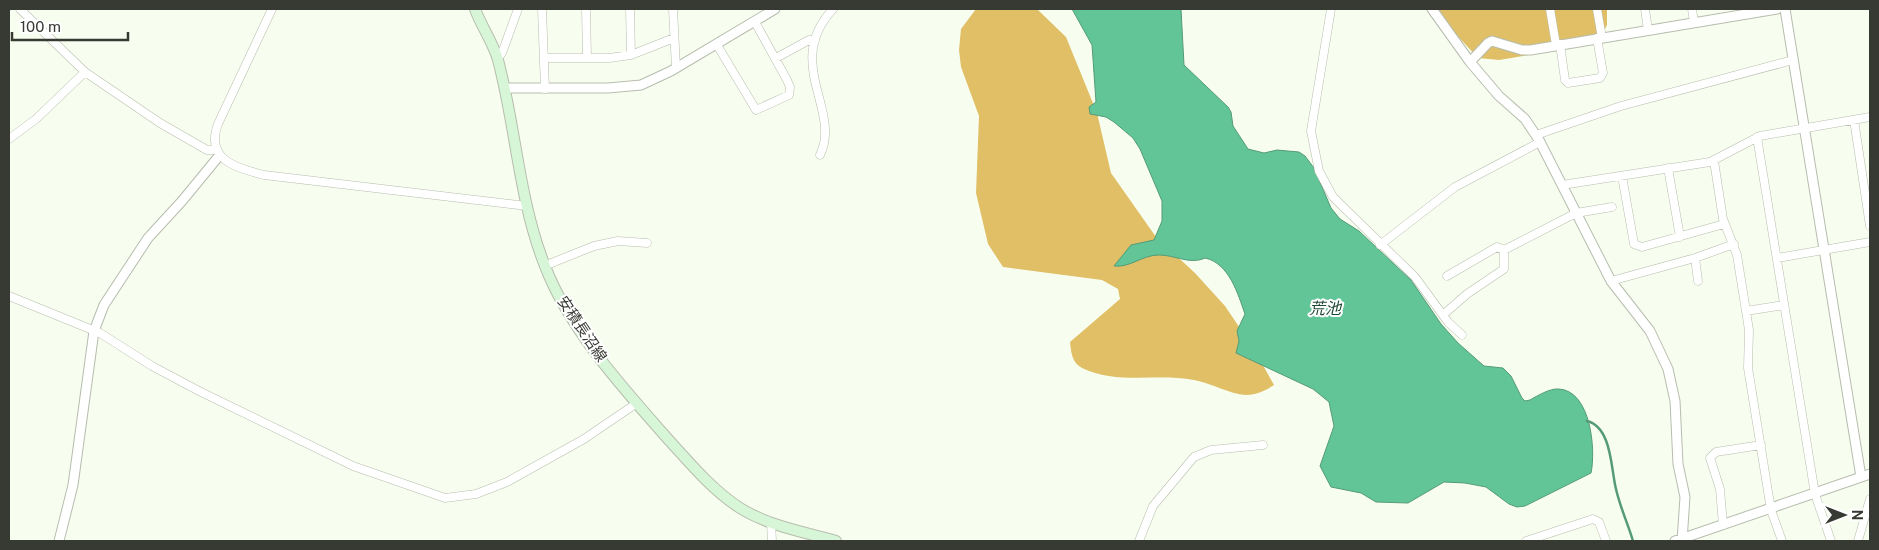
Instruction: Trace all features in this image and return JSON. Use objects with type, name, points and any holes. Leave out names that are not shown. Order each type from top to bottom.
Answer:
[{"type":"main road","name":"安積長沼線","points":[[475,9],[498,58],[515,134],[527,206],[544,266],[558,294],[587,341],[684,457],[724,497],[753,516],[771,523],[836,541]]},
{"type":"street","points":[[59,541],[73,485],[94,331],[104,304],[148,238],[182,201],[217,153],[214,137],[218,124],[272,9]]},
{"type":"street","points":[[498,58],[502,53],[518,9]]},
{"type":"street","points":[[542,9],[545,89]]},
{"type":"street","points":[[586,9],[587,58]]},
{"type":"street","points":[[630,9],[631,55]]},
{"type":"street","points":[[673,9],[676,68]]},
{"type":"street","points":[[504,88],[545,89],[632,86],[653,81],[755,22],[763,12],[775,9]]},
{"type":"street","points":[[820,155],[825,145],[826,133],[813,74],[815,40],[818,28],[833,9]]},
{"type":"street","points":[[1331,9],[1311,139],[1320,171],[1333,197],[1414,278],[1462,335]]},
{"type":"street","points":[[1432,9],[1470,62],[1499,96],[1525,120],[1538,139],[1611,281],[1650,332],[1670,377],[1675,401],[1678,464],[1685,497],[1680,540],[1866,476],[1824,250],[1785,9]]},
{"type":"street","points":[[1550,9],[1565,80],[1568,83],[1600,78],[1603,73],[1598,9]]},
{"type":"street","points":[[1644,9],[1648,30]]},
{"type":"street","points":[[1692,9],[1694,22]]},
{"type":"street","points":[[1470,62],[1488,42],[1492,41],[1522,50],[1694,22],[1740,12],[1777,9]]},
{"type":"street","points":[[24,10],[85,72],[168,127],[207,150],[217,153],[248,170],[264,175],[527,206]]},
{"type":"street","points":[[717,45],[756,110],[759,111],[789,95],[790,87],[755,22]]},
{"type":"street","points":[[544,58],[631,55],[674,38]]},
{"type":"street","points":[[776,58],[809,40],[815,40]]},
{"type":"street","points":[[1380,245],[1455,187],[1538,139],[1621,106],[1794,60]]},
{"type":"street","points":[[9,139],[36,119],[85,72]]},
{"type":"street","points":[[1562,185],[1714,161],[1757,137],[1870,118]]},
{"type":"street","points":[[1854,120],[1870,226]]},
{"type":"street","points":[[1757,137],[1815,494],[1831,541]]},
{"type":"street","points":[[1714,161],[1724,224],[1734,244],[1746,311],[1749,337],[1748,368],[1771,510],[1782,541]]},
{"type":"street","points":[[1668,168],[1680,236]]},
{"type":"street","points":[[1622,176],[1633,243],[1642,247],[1724,224]]},
{"type":"street","points":[[1504,250],[1576,213],[1612,207]]},
{"type":"street","points":[[544,266],[594,246],[618,240],[647,243]]},
{"type":"street","points":[[1777,258],[1870,242]]},
{"type":"street","points":[[1611,281],[1695,258],[1734,244]]},
{"type":"street","points":[[1447,276],[1497,247],[1504,250]]},
{"type":"street","points":[[1444,314],[1467,294],[1504,269],[1504,250]]},
{"type":"street","points":[[1695,258],[1698,281]]},
{"type":"street","points":[[9,296],[94,331],[191,387],[353,466],[445,498],[476,494],[507,482],[584,439],[637,403]]},
{"type":"street","points":[[1746,311],[1784,304]]},
{"type":"street","points":[[1139,541],[1152,506],[1194,457],[1211,450],[1263,445]]},
{"type":"street","points":[[1723,525],[1720,489],[1710,458],[1716,452],[1761,445]]},
{"type":"street","points":[[1858,541],[1870,499]]},
{"type":"street","points":[[1526,541],[1593,518],[1599,522],[1606,541]]},
{"type":"street","points":[[771,523],[772,541]]},
{"type":"shaded area","points":[[976,9],[1037,9],[1066,37],[1097,113],[1111,173],[1156,237],[1195,273],[1225,306],[1254,349],[1274,385],[1261,392],[1246,395],[1233,393],[1207,383],[1180,378],[1109,376],[1082,368],[1076,363],[1070,342],[1120,299],[1118,289],[1102,280],[1003,267],[988,244],[976,193],[979,116],[961,67],[959,50],[961,29]]},
{"type":"shaded area","points":[[1438,9],[1607,9],[1607,25],[1601,37],[1588,45],[1499,60],[1478,58],[1452,30]]},
{"type":"water","name":"荒池","points":[[1072,9],[1181,9],[1184,65],[1228,107],[1231,112],[1233,126],[1248,149],[1264,153],[1277,150],[1299,152],[1305,156],[1314,168],[1331,208],[1340,219],[1359,231],[1411,280],[1441,324],[1458,343],[1484,366],[1503,368],[1511,376],[1525,401],[1555,389],[1570,392],[1585,410],[1589,423],[1593,450],[1591,473],[1525,506],[1517,507],[1509,504],[1486,487],[1465,483],[1444,482],[1408,503],[1376,502],[1361,493],[1331,487],[1320,466],[1334,426],[1329,402],[1313,389],[1236,353],[1239,341],[1237,331],[1245,314],[1231,280],[1220,266],[1205,258],[1188,260],[1159,255],[1125,265],[1114,266],[1131,245],[1154,240],[1162,221],[1162,201],[1140,149],[1133,138],[1106,117],[1090,114],[1089,107],[1096,102],[1092,45]]},
{"type":"waterway","points":[[1587,421],[1595,425],[1606,440],[1618,496],[1633,541]]}]
